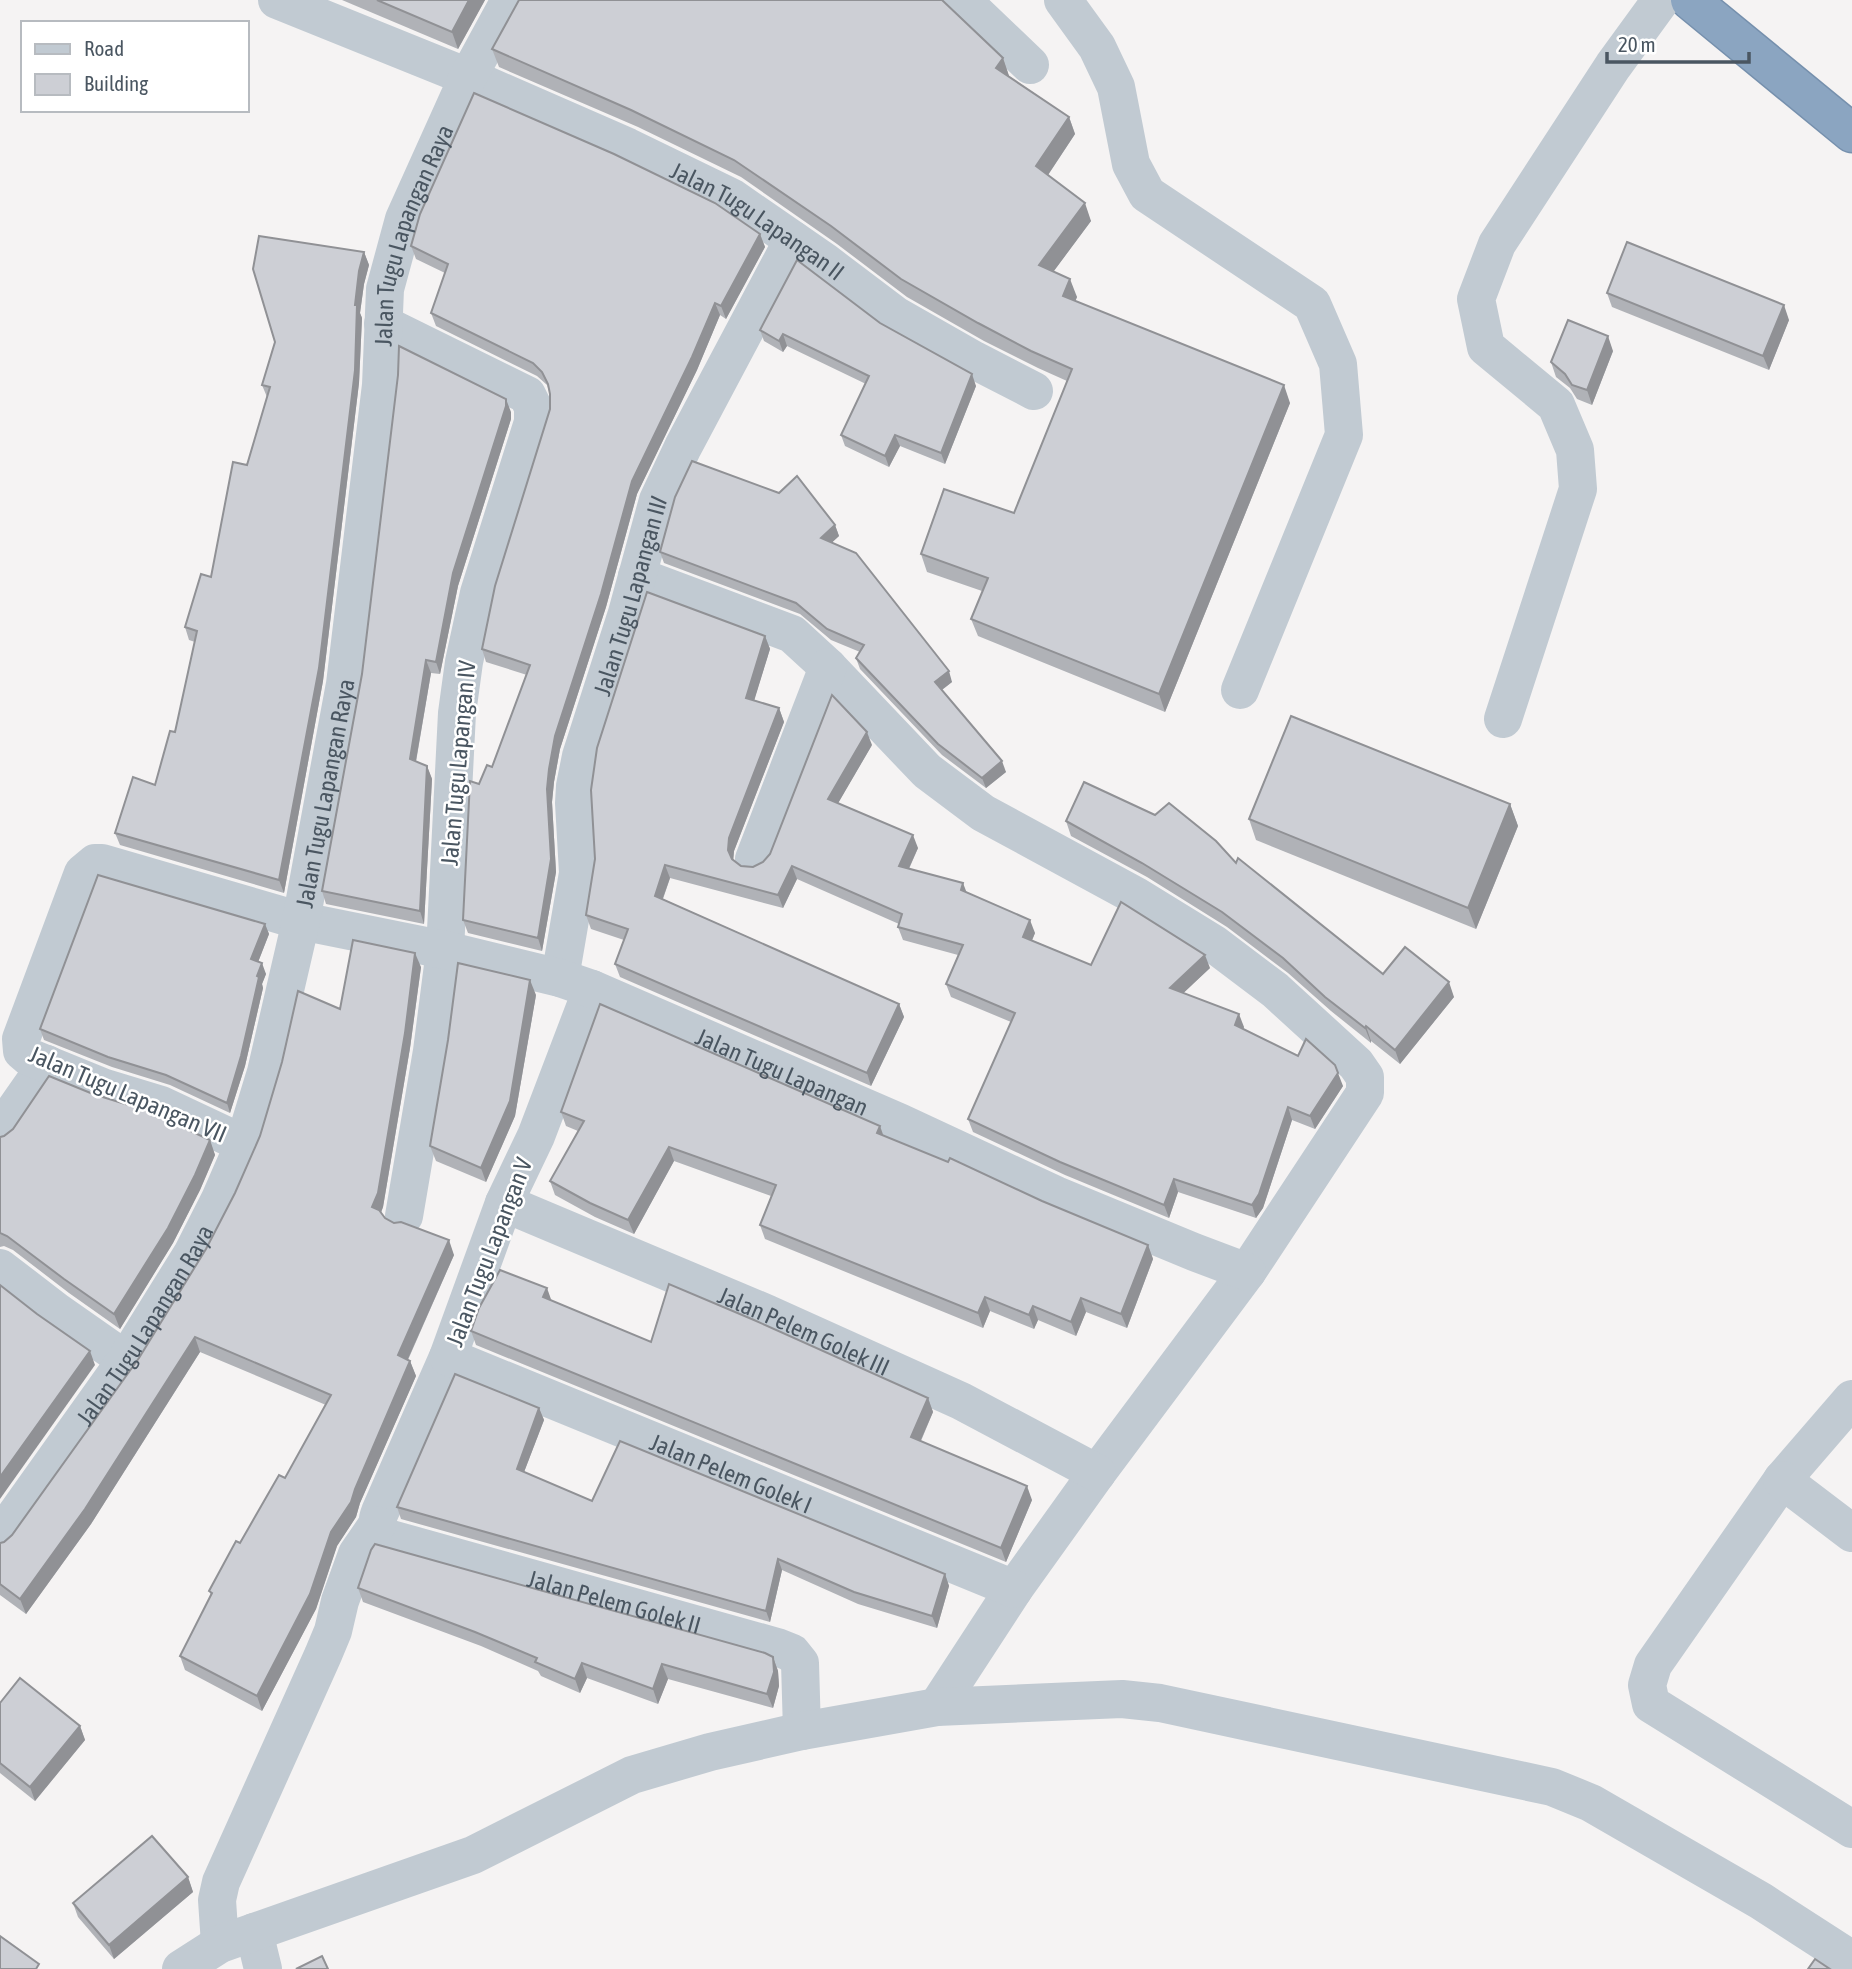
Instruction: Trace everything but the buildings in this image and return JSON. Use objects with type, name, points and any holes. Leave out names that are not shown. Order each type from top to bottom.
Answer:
[{"type":"highway","points":[[1690,0],[1852,133]]},
{"type":"street","name":"Jalan Tugu Lapangan II","points":[[277,0],[468,77],[628,147],[731,197],[895,315],[1034,391]]},
{"type":"street","name":"Jalan Tugu Lapangan Raya","points":[[0,1537],[126,1360],[192,1254],[244,1144],[266,1072],[301,921],[345,684],[381,385],[385,289],[404,219],[468,77],[510,0]]},
{"type":"street","points":[[962,0],[1030,65]]},
{"type":"street","points":[[1063,0],[1097,47],[1116,87],[1131,164],[1147,194],[1312,304],[1338,364],[1344,435],[1240,690]]},
{"type":"street","points":[[1503,719],[1578,489],[1575,450],[1556,405],[1486,347],[1476,299],[1497,244],[1613,66],[1661,0]]},
{"type":"street","name":"Jalan Tugu Lapangan III","points":[[576,983],[578,873],[574,803],[581,756],[627,614],[658,500],[793,240]]},
{"type":"street","name":"Jalan Tugu Lapangan IV","points":[[383,324],[527,395],[533,407],[533,422],[479,593],[464,662],[457,713],[445,950],[432,1051],[404,1216]]},
{"type":"street","points":[[637,576],[792,634],[828,667],[927,771],[983,813],[1136,896],[1214,944],[1275,990],[1356,1064],[1365,1077],[1365,1093],[1247,1272],[1014,1589],[937,1707]]},
{"type":"street","points":[[754,859],[828,667]]},
{"type":"street","name":"Jalan Tugu Lapangan","points":[[50,961],[83,873],[95,863],[102,863],[301,921],[445,950],[576,983],[901,1123],[1056,1195],[1247,1272]]},
{"type":"street","name":"Jalan Tugu Lapangan VII","points":[[50,961],[21,1039],[22,1051],[29,1057],[105,1088],[161,1105],[244,1144]]},
{"type":"street","name":"Jalan Tugu Lapangan V","points":[[264,1969],[237,1938],[217,1900],[221,1882],[323,1656],[357,1554],[378,1519],[449,1357],[504,1203],[536,1136],[576,983]]},
{"type":"street","points":[[0,1131],[47,1065]]},
{"type":"street","name":"Jalan Pelem Golek III","points":[[504,1203],[768,1314],[961,1401],[1097,1473]]},
{"type":"street","points":[[0,1268],[126,1360]]},
{"type":"street","name":"Jalan Pelem Golek I","points":[[449,1357],[1014,1589]]},
{"type":"street","points":[[1852,1398],[1782,1480],[1653,1665],[1647,1685],[1651,1704],[1852,1829]]},
{"type":"street","points":[[1782,1480],[1850,1527]]},
{"type":"street","name":"Jalan Pelem Golek II","points":[[378,1519],[379,1531],[384,1537],[792,1653],[800,1663],[802,1731]]},
{"type":"street","points":[[181,1969],[237,1938],[473,1856],[632,1775],[710,1752],[802,1731],[937,1707],[1122,1699],[1160,1703],[1552,1787],[1591,1803],[1749,1895],[1852,1960]]}]
